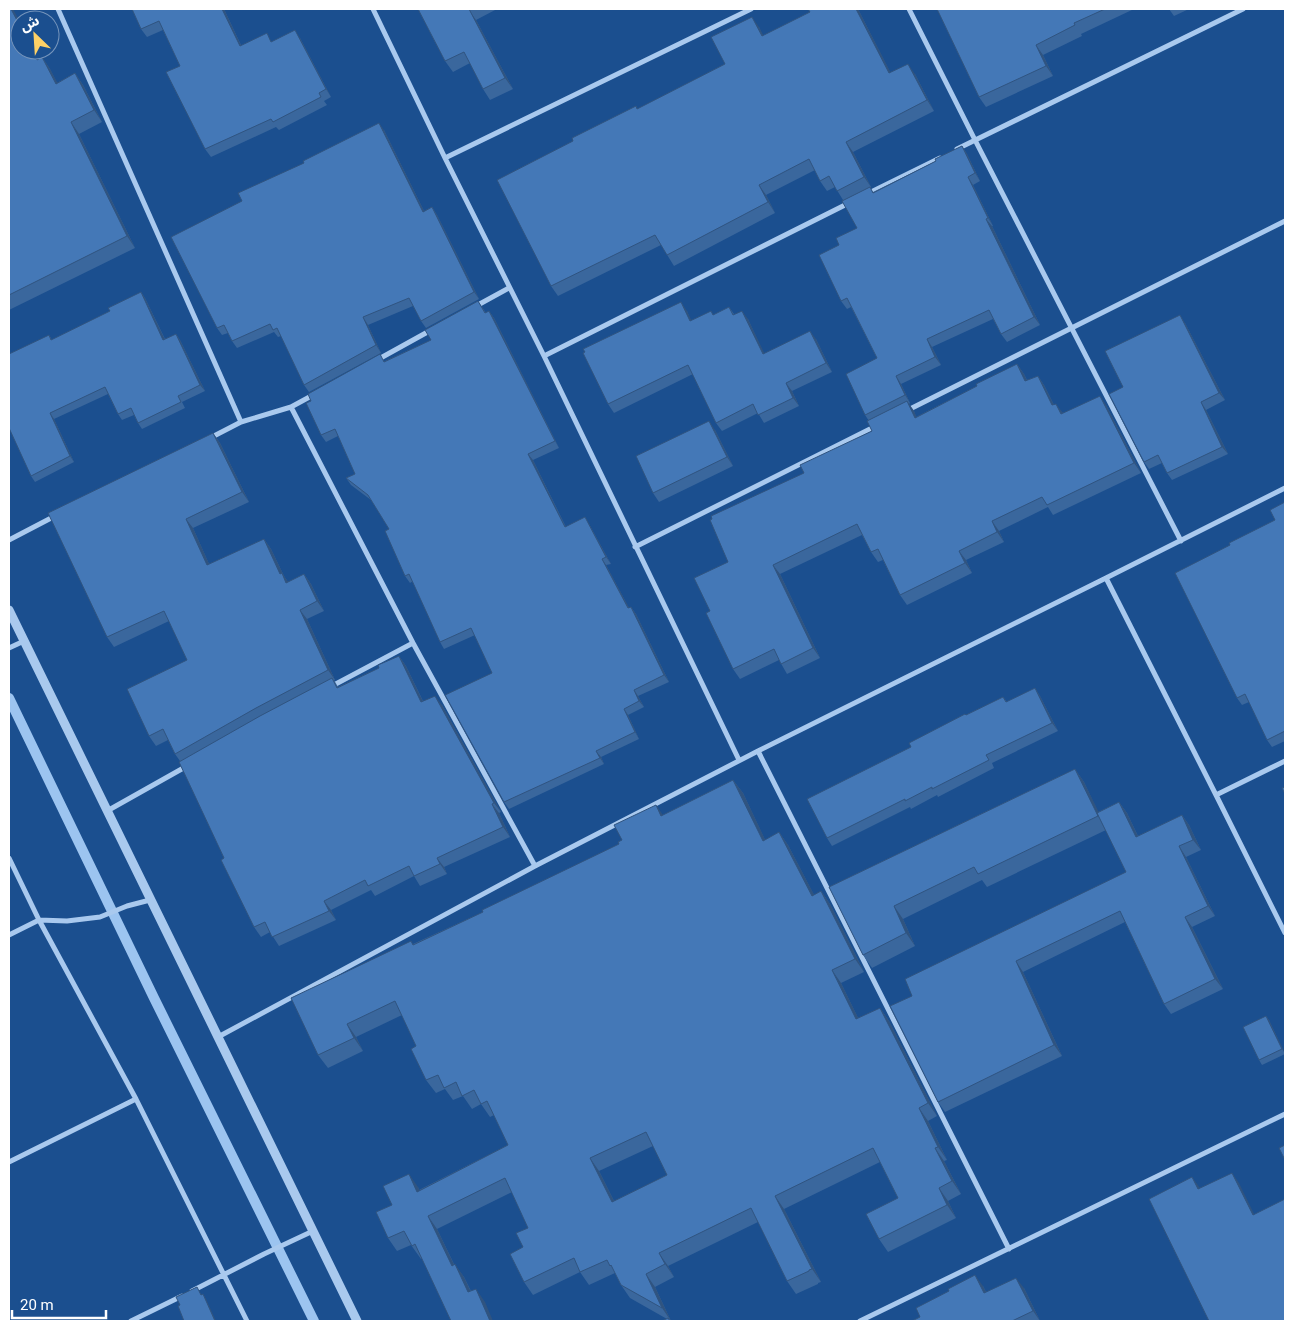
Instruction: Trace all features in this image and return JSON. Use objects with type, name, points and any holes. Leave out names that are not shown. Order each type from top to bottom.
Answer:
[{"type":"street","points":[[58,9],[241,422]]},
{"type":"street","points":[[373,9],[544,356],[739,760]]},
{"type":"street","points":[[445,158],[751,9]]},
{"type":"street","points":[[909,9],[1181,541]]},
{"type":"street","points":[[544,356],[975,140],[1244,9]]},
{"type":"street","points":[[902,412],[1285,221]]},
{"type":"street","points":[[474,307],[509,288]]},
{"type":"street","points":[[370,364],[439,326]]},
{"type":"street","points":[[207,440],[241,422],[292,407],[318,393]]},
{"type":"street","points":[[292,407],[413,643],[535,866]]},
{"type":"street","points":[[635,547],[884,421]]},
{"type":"street","points":[[218,1037],[535,866],[758,750],[1285,488]]},
{"type":"street","points":[[9,540],[60,514]]},
{"type":"street","points":[[1106,578],[1285,934]]},
{"type":"street","points":[[9,610],[357,1321]]},
{"type":"street","points":[[9,648],[24,641]]},
{"type":"street","points":[[326,690],[413,643]]},
{"type":"street","points":[[758,750],[1009,1249]]},
{"type":"street","points":[[1216,794],[1285,761]]},
{"type":"street","points":[[107,811],[190,764]]},
{"type":"street","points":[[9,858],[136,1099],[247,1321]]},
{"type":"street","points":[[9,935],[40,920],[67,922],[100,917],[127,906],[150,900]]},
{"type":"street","points":[[9,1162],[136,1099]]},
{"type":"street","points":[[860,1321],[1285,1114]]},
{"type":"street","points":[[131,1321],[313,1231]]},
{"type":"building","points":[[9,9],[11,9],[10,60],[44,60],[56,84],[75,73],[94,110],[71,122],[127,236],[9,295]]},
{"type":"building","points":[[132,9],[222,9],[240,46],[267,33],[271,42],[295,30],[326,89],[319,93],[321,97],[273,122],[271,119],[205,149],[166,72],[180,66],[159,21],[141,29]]},
{"type":"building","points":[[418,9],[469,9],[505,78],[483,89],[464,52],[445,61]]},
{"type":"building","points":[[808,9],[856,9],[889,73],[908,64],[927,100],[846,142],[864,177],[837,191],[829,176],[820,181],[809,159],[759,185],[768,202],[667,255],[655,235],[551,286],[497,180],[573,141],[572,138],[636,106],[637,109],[725,64],[711,37],[752,17],[762,36],[810,12]]},
{"type":"building","points":[[937,9],[1105,9],[1074,23],[1075,25],[1036,45],[1046,66],[979,97]]},
{"type":"building","points":[[379,123],[423,212],[432,207],[474,292],[421,321],[409,298],[363,317],[376,345],[304,385],[277,328],[273,330],[270,324],[232,341],[224,325],[217,328],[171,237],[242,201],[238,193],[304,163],[303,161]]},
{"type":"building","points":[[962,146],[975,173],[968,177],[988,218],[986,219],[1034,317],[1001,334],[989,310],[927,339],[935,357],[896,376],[905,395],[865,415],[846,374],[877,358],[847,298],[841,301],[819,255],[839,245],[836,238],[857,228],[842,201],[870,187],[873,193]]},
{"type":"building","points":[[141,292],[163,340],[176,334],[200,385],[178,396],[181,402],[138,423],[131,408],[118,414],[105,387],[50,413],[70,456],[31,476],[9,428],[9,354],[49,335],[51,340],[110,311],[108,308]]},
{"type":"building","points":[[478,301],[485,313],[489,311],[555,441],[528,454],[565,527],[585,517],[606,557],[602,559],[628,608],[631,607],[664,675],[634,690],[639,701],[624,709],[635,732],[596,751],[600,758],[504,802],[445,695],[492,673],[471,628],[440,642],[409,574],[405,576],[385,531],[389,529],[368,495],[346,478],[355,474],[335,429],[321,435],[306,403],[311,401],[308,394],[380,354],[384,362],[431,340],[425,330]]},
{"type":"building","points":[[681,302],[690,321],[711,311],[713,315],[729,307],[733,315],[742,311],[763,354],[810,331],[826,363],[786,383],[793,398],[758,415],[753,404],[716,423],[688,365],[608,404],[583,353],[585,352],[583,349]]},
{"type":"building","points":[[1180,315],[1219,393],[1201,402],[1222,447],[1167,473],[1158,455],[1144,462],[1109,394],[1123,387],[1105,351]]},
{"type":"building","points":[[1017,364],[1025,381],[1038,376],[1052,405],[1056,404],[1061,414],[1100,396],[1134,463],[1047,505],[1042,497],[992,521],[997,532],[959,551],[965,563],[900,595],[878,549],[871,552],[857,524],[773,565],[813,648],[781,664],[774,649],[733,669],[706,613],[710,611],[694,578],[728,562],[710,520],[712,519],[711,516],[804,473],[800,465],[872,431],[867,421],[907,401],[915,418],[977,386],[976,384]]},
{"type":"building","points":[[709,421],[727,457],[653,493],[636,456]]},
{"type":"building","points":[[213,433],[242,492],[186,519],[207,565],[264,539],[286,583],[304,574],[317,601],[300,610],[328,670],[175,754],[163,729],[149,736],[127,689],[187,660],[164,611],[107,637],[48,513]]},
{"type":"building","points":[[1285,502],[1285,731],[1267,740],[1245,694],[1237,698],[1175,573],[1275,520],[1270,510]]},
{"type":"building","points":[[399,656],[421,702],[435,696],[494,803],[492,804],[503,827],[437,858],[440,864],[414,876],[409,866],[368,886],[365,880],[324,901],[329,911],[272,937],[265,922],[254,927],[221,860],[224,858],[179,762],[332,678],[337,688],[379,668],[378,665]]},
{"type":"building","points":[[1035,688],[1052,723],[986,755],[989,760],[827,838],[807,799],[911,747],[909,743],[965,714],[1003,697],[1006,702]]},
{"type":"building","points":[[1075,769],[1098,816],[978,874],[974,867],[894,906],[906,933],[863,955],[829,887]]},
{"type":"building","points":[[733,780],[763,841],[779,832],[812,896],[821,891],[855,959],[832,970],[856,1019],[880,1008],[928,1103],[919,1108],[938,1147],[935,1148],[952,1181],[939,1188],[947,1205],[879,1239],[866,1214],[898,1198],[873,1148],[775,1196],[812,1269],[787,1281],[751,1208],[659,1253],[665,1264],[646,1274],[662,1308],[621,1285],[607,1260],[580,1272],[574,1258],[524,1282],[510,1254],[523,1247],[516,1233],[528,1228],[505,1178],[428,1216],[452,1266],[455,1264],[468,1292],[476,1289],[490,1321],[451,1321],[415,1244],[412,1246],[404,1231],[388,1238],[376,1212],[392,1205],[383,1186],[409,1174],[417,1192],[508,1145],[487,1101],[481,1104],[474,1090],[462,1096],[456,1082],[444,1088],[438,1075],[426,1080],[411,1049],[416,1046],[395,1001],[347,1024],[354,1038],[318,1055],[291,998],[411,941],[413,945],[619,844],[618,842],[622,840],[614,825],[656,805],[661,816]],"holes":[[[646,1132],[667,1175],[612,1202],[590,1158]]]},
{"type":"building","points":[[1119,802],[1136,837],[1182,815],[1193,840],[1179,846],[1208,906],[1185,917],[1215,979],[1164,1004],[1120,911],[1016,961],[1054,1045],[938,1102],[890,1006],[912,996],[905,979],[1126,872],[1097,813]]},
{"type":"building","points":[[1266,1016],[1282,1049],[1259,1060],[1243,1027]]},
{"type":"building","points":[[1285,1145],[1285,1160],[1279,1148]]},
{"type":"building","points":[[1232,1173],[1253,1215],[1285,1199],[1285,1321],[1209,1321],[1149,1199],[1192,1177],[1198,1189]]},
{"type":"building","points":[[975,1275],[984,1293],[1016,1278],[1033,1311],[1012,1321],[912,1321],[920,1317],[916,1308]]},
{"type":"building","points":[[197,1287],[201,1295],[203,1294],[215,1321],[184,1321],[176,1297]]},
{"type":"waterway","points":[[9,698],[154,998],[314,1321]]}]
